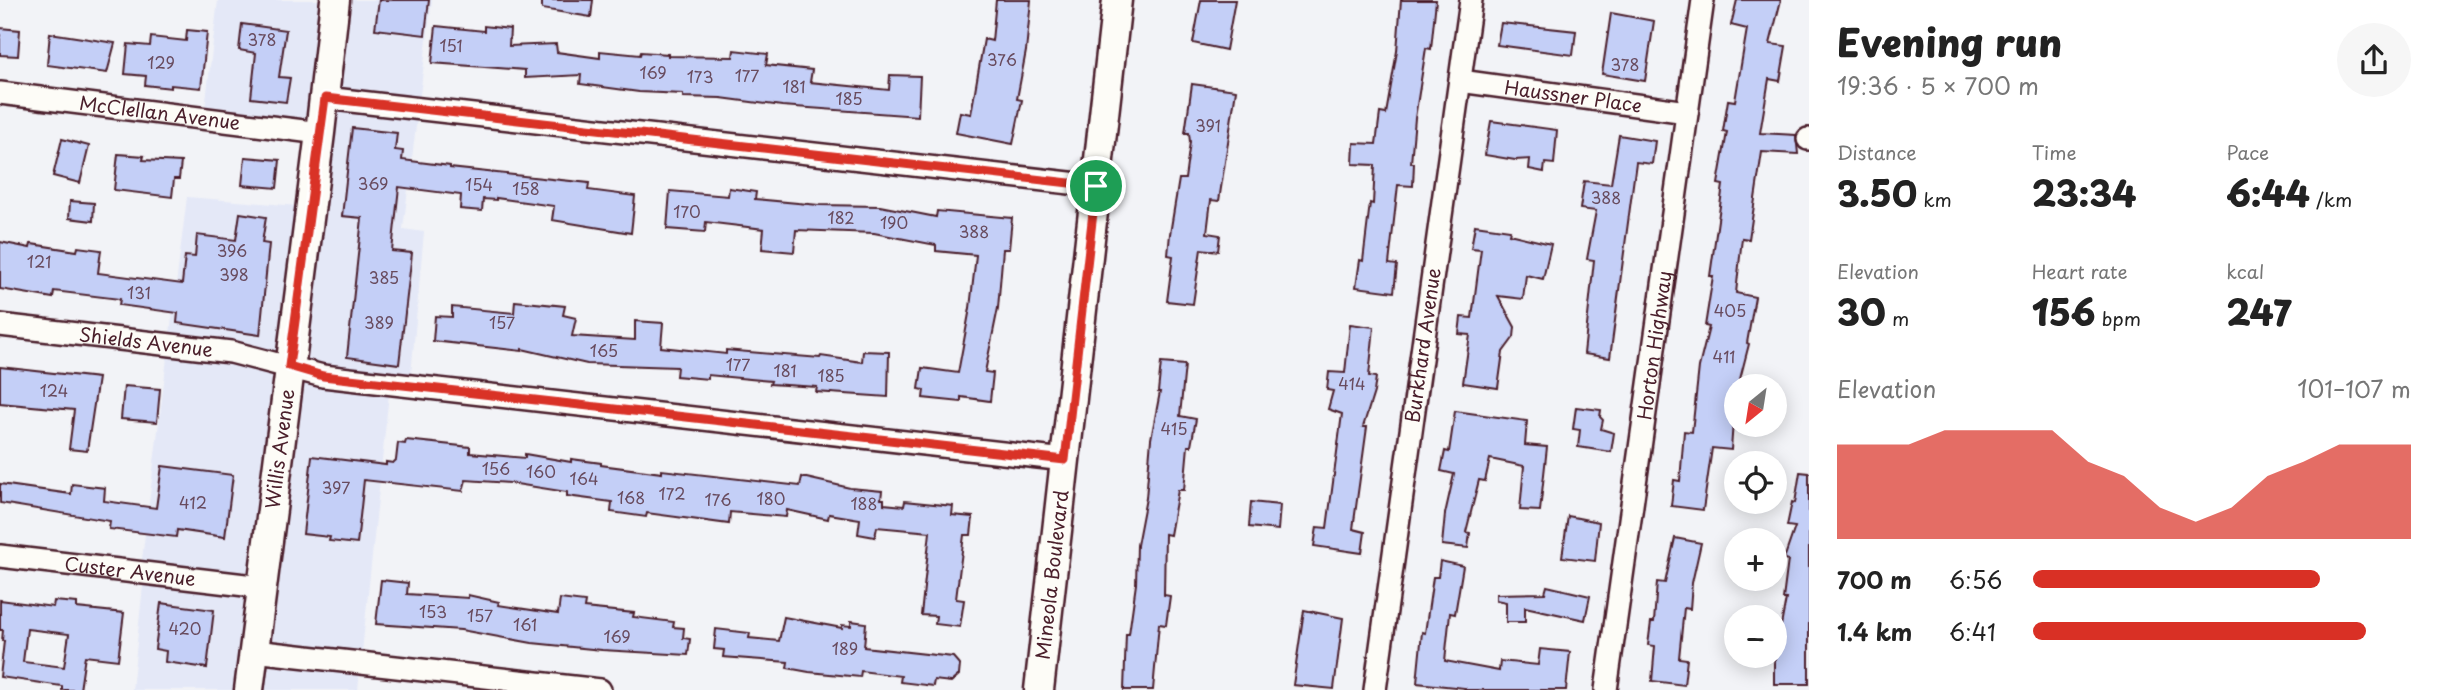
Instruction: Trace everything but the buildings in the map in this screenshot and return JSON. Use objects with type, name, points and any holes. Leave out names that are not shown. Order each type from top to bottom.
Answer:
[{"type":"main road","name":"Willis Avenue","points":[[249,690],[325,98],[335,0]]},
{"type":"main road","name":"Mineola Boulevard","points":[[1039,690],[1117,0]]},
{"type":"street","name":"Burkhard Avenue","points":[[1375,690],[1471,0]]},
{"type":"street","name":"Horton Highway","points":[[1606,690],[1703,0]]},
{"type":"street","name":"Haussner Place","points":[[1460,81],[1687,113]]},
{"type":"street","name":"McClellan Avenue","points":[[0,93],[320,133]]},
{"type":"street","points":[[325,98],[1096,186]]},
{"type":"street","name":"Shields Avenue","points":[[0,325],[231,352],[323,376],[1065,460]]},
{"type":"street","name":"Custer Avenue","points":[[0,556],[262,587]]},
{"type":"street","points":[[254,652],[600,690]]},
{"type":"shaded area","points":[[218,0],[432,0],[403,229],[424,232],[410,386],[390,384],[358,690],[132,690],[144,576],[140,575],[187,197],[310,207],[320,135],[204,117]]},
{"type":"route","points":[[325,98],[1096,186],[1065,460],[323,376],[289,366],[325,98]]}]
